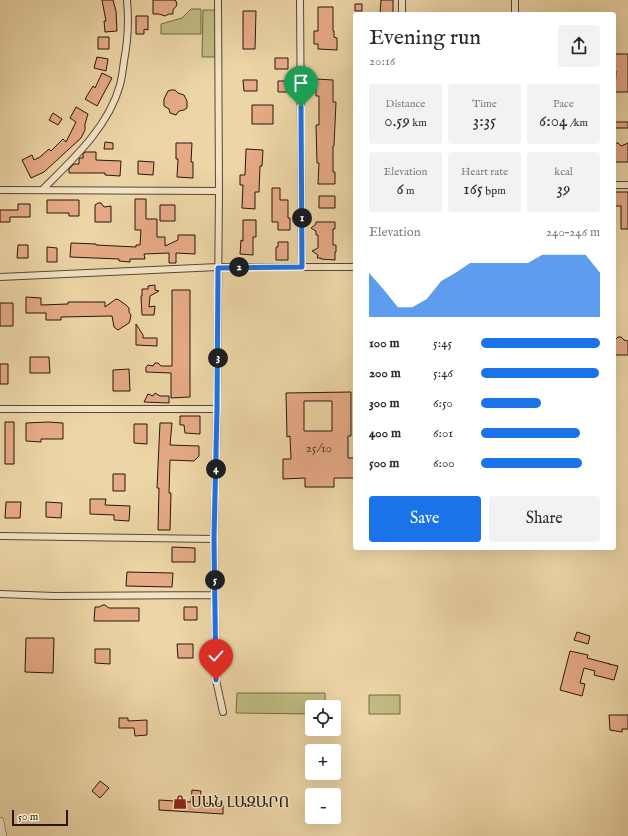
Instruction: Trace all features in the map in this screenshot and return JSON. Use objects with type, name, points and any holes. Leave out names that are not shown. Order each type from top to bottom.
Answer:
[{"type":"street","points":[[42,190],[77,155],[97,131],[112,106],[120,85],[128,43],[129,22],[127,0]]},
{"type":"street","points":[[218,0],[219,191],[214,539],[216,680],[223,712]]},
{"type":"street","points":[[300,0],[302,267]]},
{"type":"street","points":[[402,0],[402,12]]},
{"type":"street","points":[[515,0],[515,12]]},
{"type":"street","points":[[616,185],[628,185]]},
{"type":"street","points":[[0,190],[219,191]]},
{"type":"street","points":[[0,277],[218,268],[353,267]]},
{"type":"street","points":[[0,409],[217,409]]},
{"type":"street","points":[[0,536],[214,539]]},
{"type":"street","points":[[0,594],[54,596],[215,595]]},
{"type":"street","points":[[0,821],[3,836]]},
{"type":"shaded area","points":[[191,9],[201,9],[201,34],[161,34],[161,24],[182,18]]},
{"type":"shaded area","points":[[203,10],[216,10],[215,57],[202,57]]},
{"type":"shaded area","points":[[237,693],[325,693],[325,700],[305,700],[305,714],[236,713]]},
{"type":"shaded area","points":[[369,695],[400,695],[400,714],[369,714]]},
{"type":"building","points":[[102,0],[113,0],[116,11],[117,31],[105,32],[104,21],[106,21]]},
{"type":"building","points":[[153,0],[175,0],[177,5],[173,10],[173,14],[165,16],[153,14]]},
{"type":"building","points":[[381,0],[393,0],[393,12],[380,12]]},
{"type":"building","points":[[355,4],[362,4],[362,11],[355,11]]},
{"type":"building","points":[[318,7],[333,7],[333,31],[334,37],[337,38],[337,50],[318,49],[318,44],[314,44],[314,31],[318,31]]},
{"type":"building","points":[[243,11],[256,11],[255,49],[243,49]]},
{"type":"building","points":[[136,16],[148,16],[148,30],[144,29],[144,34],[136,34]]},
{"type":"building","points":[[98,37],[109,37],[109,49],[98,49]]},
{"type":"building","points":[[616,54],[628,54],[628,92],[616,92]]},
{"type":"building","points":[[97,57],[108,59],[106,71],[94,68]]},
{"type":"building","points":[[275,58],[288,58],[288,69],[275,69]]},
{"type":"building","points":[[102,73],[112,78],[97,106],[85,99],[93,86],[95,88]]},
{"type":"building","points":[[316,79],[333,80],[333,102],[336,102],[333,146],[333,172],[335,172],[335,184],[318,184],[319,163],[317,163],[316,125],[319,125],[319,96],[316,96]]},
{"type":"building","points":[[243,80],[257,80],[257,91],[244,91]]},
{"type":"building","points":[[278,81],[292,81],[292,92],[278,92]]},
{"type":"building","points":[[175,90],[184,95],[187,101],[187,108],[179,111],[176,115],[170,113],[169,109],[164,106],[164,99],[168,91]]},
{"type":"building","points":[[252,105],[273,105],[273,124],[252,124]]},
{"type":"building","points":[[76,107],[88,114],[85,130],[81,138],[44,172],[31,178],[22,160],[32,155],[34,160],[49,149],[51,151],[63,139],[66,142],[76,122],[70,118]]},
{"type":"building","points":[[53,113],[62,119],[58,125],[49,120]]},
{"type":"building","points":[[616,122],[628,122],[628,128],[616,128]]},
{"type":"building","points":[[105,142],[113,143],[113,149],[104,149]]},
{"type":"building","points":[[176,143],[192,143],[191,162],[193,162],[193,178],[177,177],[178,159],[176,159]]},
{"type":"building","points":[[616,143],[621,146],[628,143],[628,162],[616,162]]},
{"type":"building","points":[[246,149],[263,150],[262,166],[260,166],[259,192],[255,192],[255,209],[242,208],[243,185],[240,185],[240,175],[245,175]]},
{"type":"building","points":[[85,152],[96,152],[96,160],[121,161],[120,176],[105,175],[105,173],[69,173],[69,169],[74,164],[79,164],[79,159],[83,158],[83,154]]},
{"type":"building","points":[[138,161],[154,162],[153,175],[138,174]]},
{"type":"building","points":[[272,188],[280,188],[280,200],[288,200],[290,230],[278,230],[278,222],[272,222]]},
{"type":"building","points":[[616,192],[628,192],[628,229],[621,229],[621,206],[616,206]]},
{"type":"building","points":[[319,196],[335,196],[335,208],[319,208]]},
{"type":"building","points":[[135,199],[146,199],[146,219],[157,219],[157,237],[165,237],[165,246],[178,240],[178,235],[195,235],[195,254],[176,253],[176,263],[169,263],[169,253],[144,254],[145,259],[130,259],[130,262],[119,261],[119,259],[70,257],[71,243],[136,247],[136,245],[140,245],[141,230],[135,230]]},
{"type":"building","points":[[47,200],[79,200],[79,216],[69,216],[69,213],[47,213]]},
{"type":"building","points":[[101,203],[104,207],[111,206],[111,222],[95,222],[95,205]]},
{"type":"building","points":[[18,204],[30,204],[30,217],[10,217],[10,222],[0,222],[0,210],[18,210]]},
{"type":"building","points":[[160,205],[175,205],[175,221],[160,221]]},
{"type":"building","points":[[243,220],[256,220],[256,237],[253,237],[253,255],[240,254],[241,240],[243,241]]},
{"type":"building","points":[[316,222],[335,222],[335,229],[333,229],[333,245],[336,245],[335,260],[317,258],[318,255],[312,251],[318,248],[318,235],[316,235],[316,231],[311,228],[316,224]]},
{"type":"building","points":[[278,242],[288,242],[288,260],[276,260],[276,247],[278,247]]},
{"type":"building","points":[[18,245],[28,245],[28,258],[17,258]]},
{"type":"building","points":[[47,247],[57,248],[57,262],[47,262]]},
{"type":"building","points":[[155,285],[155,290],[159,291],[150,296],[149,307],[155,306],[154,315],[142,315],[142,289],[148,289],[148,286]]},
{"type":"building","points":[[172,290],[190,290],[190,397],[171,398],[171,373],[146,372],[146,367],[148,365],[153,366],[155,363],[158,363],[161,366],[172,366]]},
{"type":"building","points":[[26,297],[41,298],[41,305],[68,304],[68,302],[105,302],[105,307],[116,299],[129,308],[131,315],[129,323],[118,330],[114,327],[112,316],[61,317],[61,320],[46,320],[46,313],[26,313]]},
{"type":"building","points":[[0,303],[13,303],[13,326],[0,326]]},
{"type":"building","points":[[136,324],[143,335],[143,338],[157,338],[157,346],[136,345]]},
{"type":"building","points":[[621,337],[628,341],[628,355],[616,355],[616,339]]},
{"type":"building","points":[[30,357],[49,357],[50,373],[30,373]]},
{"type":"building","points":[[0,364],[8,364],[8,384],[0,384]]},
{"type":"building","points":[[129,369],[130,391],[113,391],[113,370]]},
{"type":"building","points":[[351,392],[351,436],[348,436],[348,458],[353,458],[353,478],[334,478],[334,487],[305,487],[305,478],[283,479],[283,459],[291,459],[290,436],[287,437],[286,393]],"holes":[[[304,401],[332,401],[332,431],[304,431]]]},
{"type":"building","points":[[155,393],[160,396],[169,396],[169,403],[144,402],[148,394],[153,396]]},
{"type":"building","points":[[180,416],[200,416],[200,434],[185,433],[184,425],[180,425]]},
{"type":"building","points":[[5,422],[14,422],[14,464],[5,464]]},
{"type":"building","points":[[26,423],[63,423],[63,439],[41,439],[41,442],[26,441]]},
{"type":"building","points":[[160,423],[172,423],[170,445],[199,446],[199,456],[194,461],[170,460],[170,530],[158,530],[159,488],[157,488]]},
{"type":"building","points":[[134,424],[147,424],[147,444],[134,443]]},
{"type":"building","points":[[113,474],[125,474],[125,491],[113,491]]},
{"type":"building","points":[[90,499],[106,499],[105,505],[130,506],[129,521],[114,520],[114,515],[90,514]]},
{"type":"building","points":[[6,502],[21,502],[20,518],[5,518]]},
{"type":"building","points":[[46,502],[62,503],[61,518],[46,517]]},
{"type":"building","points":[[172,547],[195,548],[195,562],[172,562]]},
{"type":"building","points":[[127,572],[173,573],[172,587],[126,586]]},
{"type":"building","points":[[103,605],[109,608],[139,608],[139,621],[94,621],[95,607]]},
{"type":"building","points":[[184,607],[197,607],[197,620],[184,620]]},
{"type":"building","points":[[577,632],[590,636],[588,644],[574,640]]},
{"type":"building","points":[[26,638],[54,638],[53,673],[25,672]]},
{"type":"building","points":[[177,644],[193,644],[193,658],[178,658]]},
{"type":"building","points":[[95,649],[110,649],[110,664],[95,663]]},
{"type":"building","points":[[570,651],[588,655],[587,658],[618,666],[614,680],[594,675],[595,671],[584,668],[580,683],[585,684],[582,696],[560,690]]},
{"type":"building","points":[[609,715],[628,715],[628,729],[622,729],[622,732],[610,730]]},
{"type":"building","points":[[119,718],[128,718],[128,721],[147,720],[147,735],[135,736],[134,728],[119,728]]},
{"type":"building","points":[[100,781],[109,788],[100,798],[92,791]]},
{"type":"building","name":"ՍԱՆ ԼԱԶԱՐՈ","points":[[192,790],[201,791],[200,803],[223,804],[223,814],[159,810],[159,800],[191,802]]},
{"type":"place","name":"ՍԱՆ ԼԱԶԱՐՈ","points":[[180,802]]},
{"type":"route","points":[[216,680],[214,539],[218,268],[302,267],[301,107]]}]
